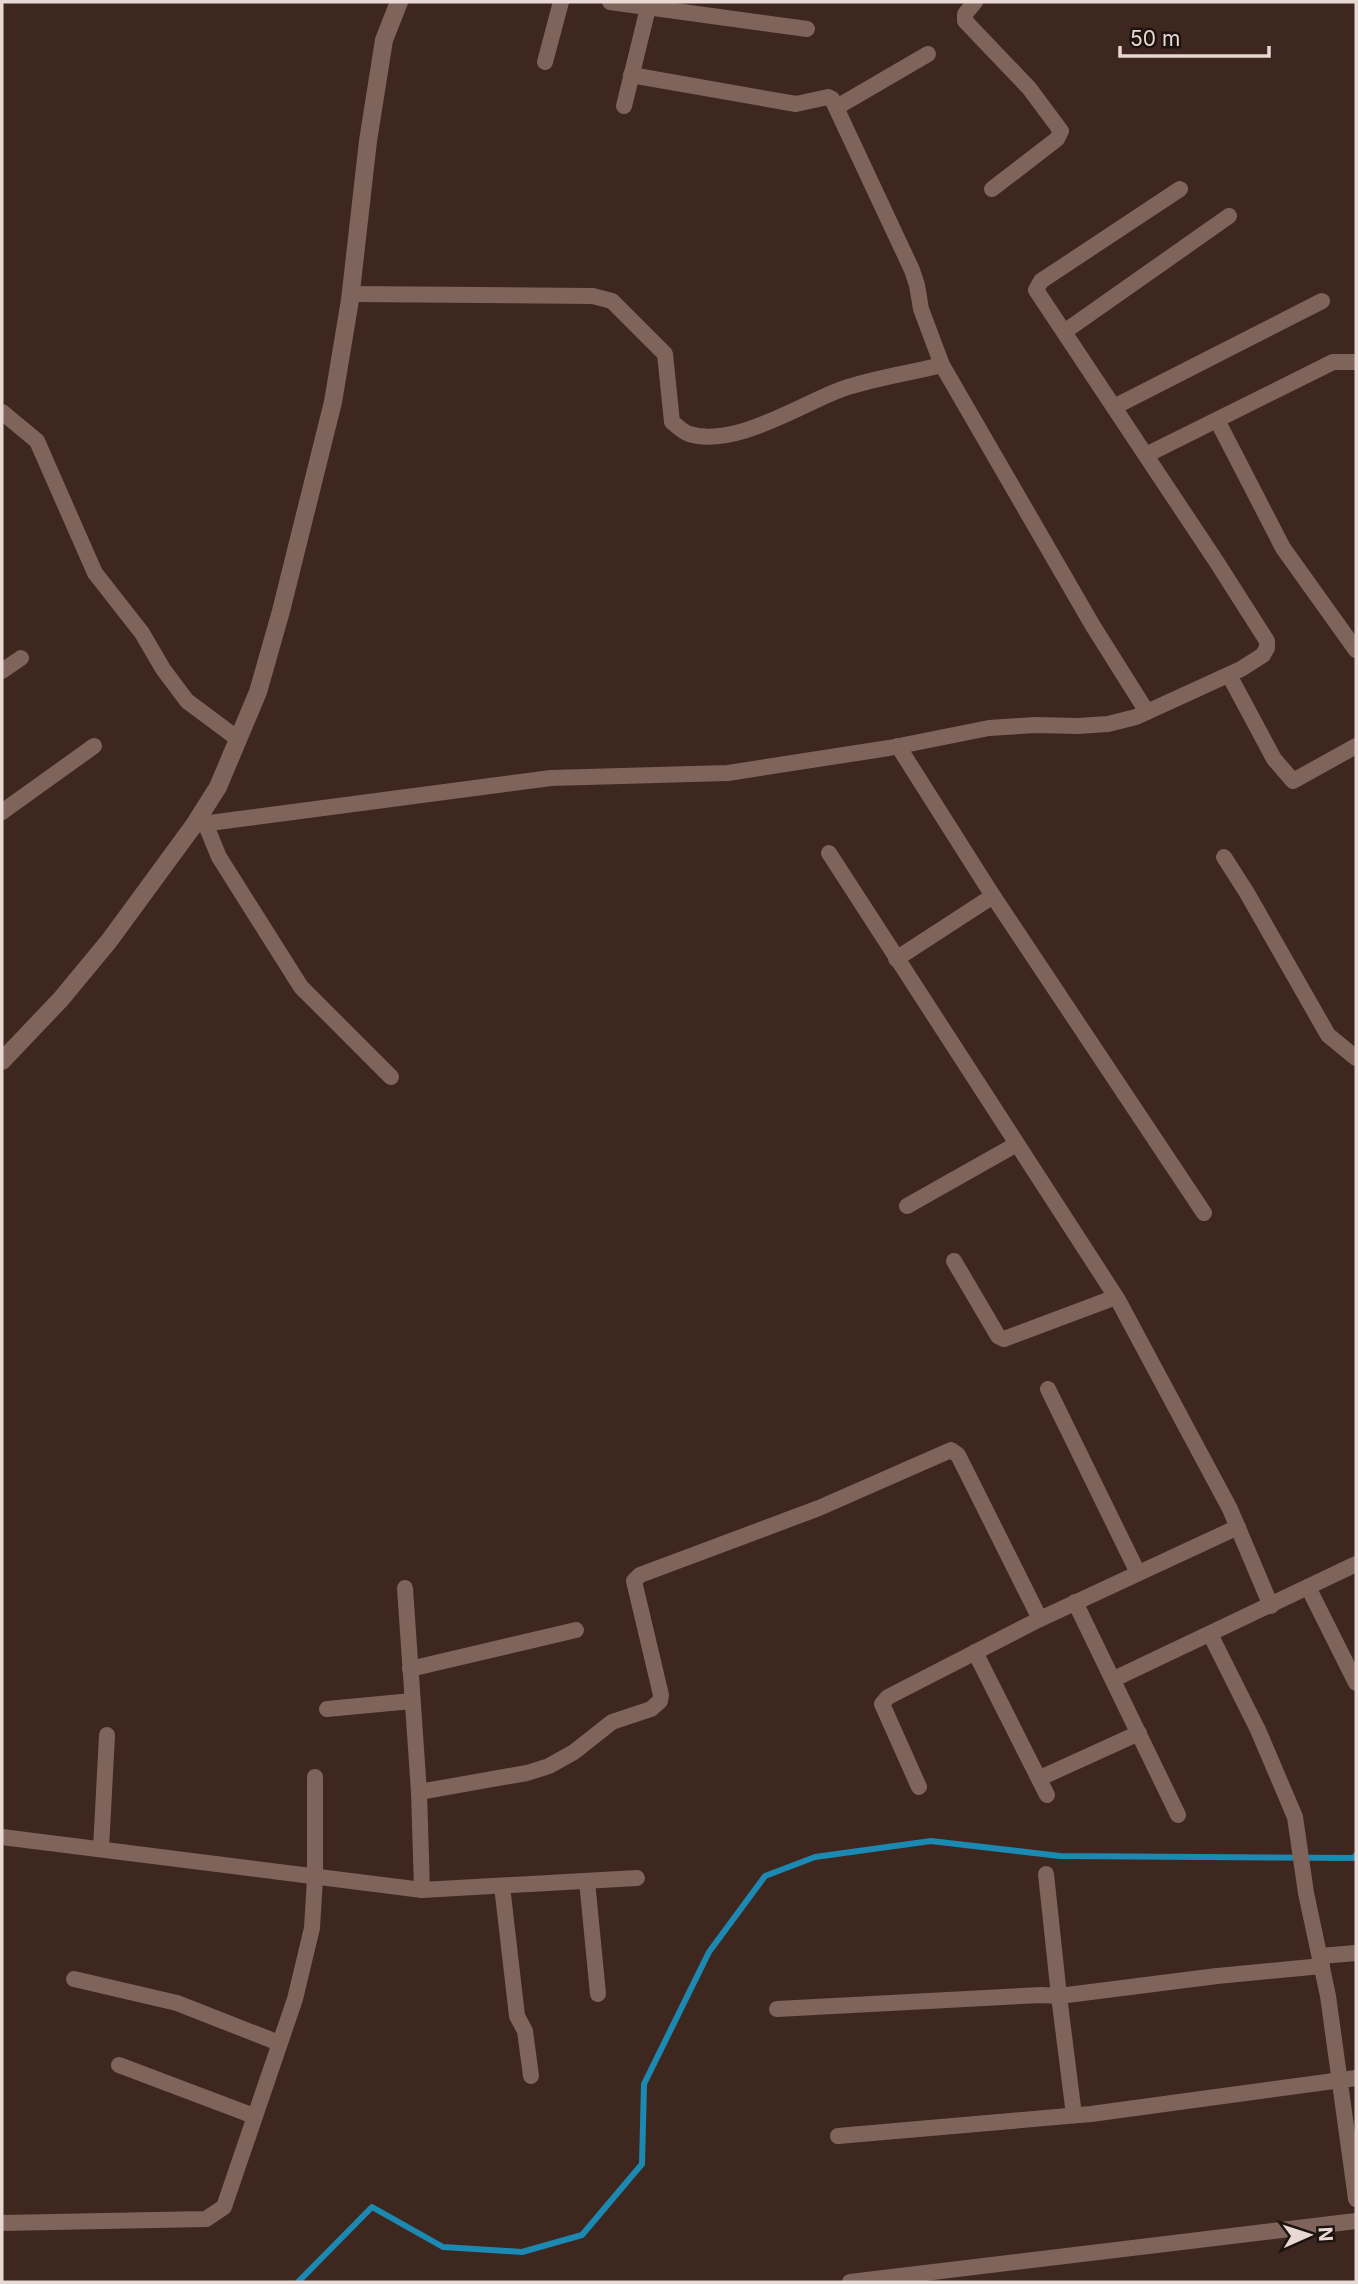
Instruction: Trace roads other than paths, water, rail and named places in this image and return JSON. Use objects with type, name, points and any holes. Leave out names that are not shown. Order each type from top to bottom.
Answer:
[{"type":"main road","points":[[2,1061],[61,999],[200,824],[258,692],[324,446],[333,402],[351,294],[368,141],[382,52],[390,20],[399,2]]},
{"type":"street","points":[[545,62],[561,2]]},
{"type":"street","points":[[615,2],[648,8],[711,9],[807,29]]},
{"type":"street","points":[[975,2],[965,14],[965,21],[1029,88],[1061,131],[1057,139],[992,189]]},
{"type":"street","points":[[624,106],[648,8]]},
{"type":"street","points":[[837,107],[928,54]]},
{"type":"street","points":[[631,75],[796,104],[828,97],[832,99],[912,270],[920,309],[942,365],[1093,626],[1147,712]]},
{"type":"street","points":[[391,1077],[301,987],[200,824],[551,778],[728,773],[898,746],[989,728],[1108,724],[1147,712],[1229,675],[1263,655],[1267,641],[1036,290],[1041,281],[1180,189]]},
{"type":"street","points":[[1064,332],[1230,216]]},
{"type":"street","points":[[351,294],[593,296],[612,301],[665,354],[672,422],[686,434],[707,437],[723,436],[757,425],[844,388],[942,365]]},
{"type":"street","points":[[1114,407],[1322,301]]},
{"type":"street","points":[[1146,455],[1333,362],[1356,362]]},
{"type":"street","points":[[2,412],[37,441],[95,573],[142,633],[163,669],[187,701],[238,739]]},
{"type":"street","points":[[1217,420],[1283,548],[1356,650]]},
{"type":"street","points":[[2,671],[21,658]]},
{"type":"street","points":[[1229,675],[1273,760],[1293,781],[1356,746]]},
{"type":"street","points":[[2,812],[94,746]]},
{"type":"street","points":[[898,746],[993,896],[1204,1213]]},
{"type":"street","points":[[829,853],[1116,1297],[1230,1508],[1271,1606]]},
{"type":"street","points":[[1224,857],[1328,1035],[1356,1058]]},
{"type":"street","points":[[896,959],[993,896]]},
{"type":"street","points":[[907,1206],[1017,1144]]},
{"type":"street","points":[[954,1261],[998,1336],[1004,1339],[1116,1297]]},
{"type":"street","points":[[1048,1389],[1138,1573]]},
{"type":"street","points":[[419,1792],[527,1773],[549,1766],[574,1752],[612,1722],[651,1709],[660,1701],[661,1695],[634,1581],[640,1575],[819,1508],[951,1450],[958,1455],[1041,1619]]},
{"type":"street","points":[[919,1787],[883,1704],[888,1697],[1075,1602],[1238,1527]]},
{"type":"street","points":[[1114,1679],[1356,1564]]},
{"type":"street","points":[[1308,1587],[1356,1683]]},
{"type":"street","points":[[405,1588],[419,1792],[422,1891]]},
{"type":"street","points":[[1075,1602],[1178,1815]]},
{"type":"street","points":[[410,1669],[576,1630]]},
{"type":"street","points":[[1210,1634],[1258,1730],[1295,1817],[1306,1893],[1321,1961],[1356,2199]]},
{"type":"street","points":[[975,1652],[1047,1795]]},
{"type":"street","points":[[327,1709],[412,1701]]},
{"type":"street","points":[[1040,1778],[1139,1733]]},
{"type":"street","points":[[101,1849],[107,1735]]},
{"type":"street","points":[[2,2223],[206,2219],[224,2207],[295,1998],[312,1928],[315,1777]]},
{"type":"street","points":[[2,1837],[422,1891],[637,1878]]},
{"type":"street","points":[[1046,1874],[1074,2115]]},
{"type":"street","points":[[587,1881],[598,1993]]},
{"type":"street","points":[[502,1886],[517,2016],[525,2031],[531,2076]]},
{"type":"street","points":[[777,2009],[1059,1996],[1321,1961],[1356,1953]]},
{"type":"street","points":[[74,1979],[177,2003],[279,2043]]},
{"type":"street","points":[[119,2065],[254,2116]]},
{"type":"street","points":[[838,2136],[1074,2115],[1356,2078]]},
{"type":"street","points":[[850,2282],[1356,2221]]},
{"type":"waterway","points":[[298,2282],[372,2207],[443,2247],[522,2252],[582,2235],[642,2164],[644,2084],[709,1952],[765,1876],[815,1857],[931,1841],[1060,1856],[1354,1858],[1356,1855]]}]
